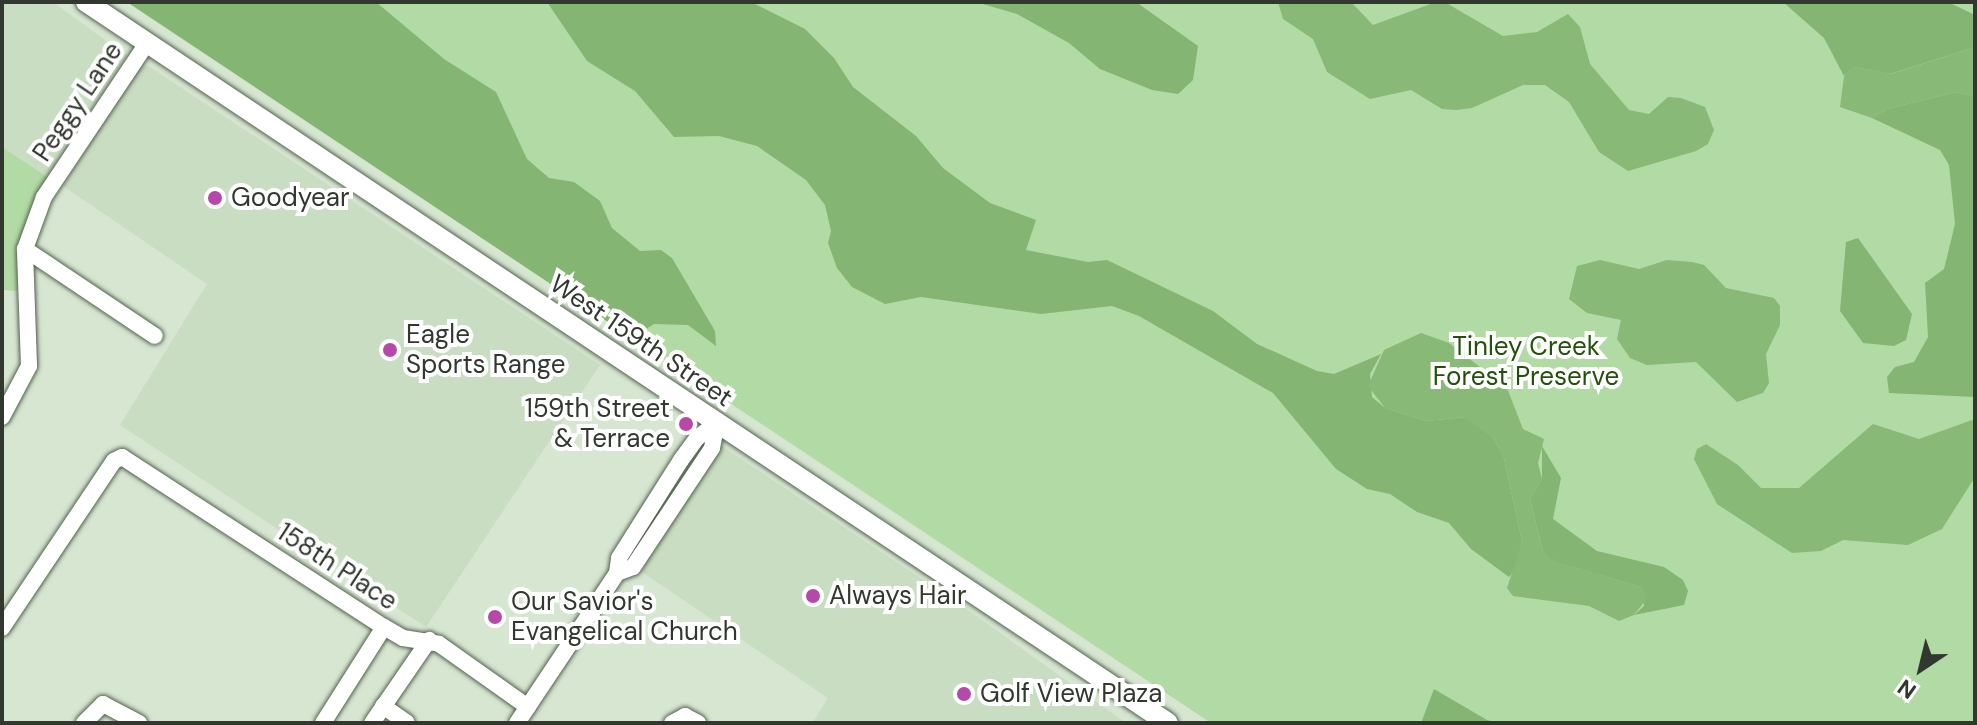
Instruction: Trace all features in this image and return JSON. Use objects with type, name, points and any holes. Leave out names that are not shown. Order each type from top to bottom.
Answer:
[{"type":"main road","name":"West 159th Street","points":[[86,2],[1168,723]]},
{"type":"street","name":"Peggy Lane","points":[[2,417],[29,366],[25,249],[44,197],[147,43]]},
{"type":"street","points":[[25,249],[155,336]]},
{"type":"street","points":[[517,723],[617,573],[633,567],[712,448],[717,423]]},
{"type":"street","name":"158th Place","points":[[2,628],[122,457],[384,627],[403,638],[429,640],[528,707]]},
{"type":"street","points":[[323,723],[384,627]]},
{"type":"street","points":[[372,723],[429,640]]},
{"type":"street","points":[[84,723],[103,704],[139,723]]},
{"type":"street","points":[[383,706],[407,723]]},
{"type":"street","points":[[672,723],[685,716],[698,723]]},
{"type":"shaded area","points":[[2,2],[53,2],[127,56],[49,178],[2,147]]},
{"type":"shaded area","points":[[127,2],[376,2],[444,59],[496,92],[527,159],[549,178],[574,182],[600,201],[612,228],[640,251],[661,250],[672,258],[715,331],[716,346],[688,325],[654,324],[632,338]]},
{"type":"shaded area","points":[[547,2],[751,2],[805,29],[834,58],[853,87],[916,136],[943,168],[990,203],[1036,220],[1026,250],[1088,262],[1107,260],[1213,311],[1257,344],[1317,371],[1334,374],[1381,354],[1370,374],[1372,397],[1385,408],[1426,421],[1466,417],[1493,437],[1504,458],[1522,542],[1518,565],[1509,577],[1471,549],[1449,523],[1417,512],[1390,494],[1367,489],[1336,469],[1273,393],[1139,316],[1112,306],[1041,314],[921,297],[885,304],[852,287],[837,268],[828,243],[831,231],[825,205],[806,180],[757,146],[719,136],[674,137],[635,91],[587,61]]},
{"type":"shaded area","points":[[976,2],[1136,2],[1198,46],[1193,80],[1178,94],[1152,90],[1100,69],[1069,43],[1017,14]]},
{"type":"shaded area","points":[[1278,2],[1351,2],[1373,25],[1436,2],[1448,4],[1503,36],[1537,32],[1568,14],[1580,27],[1590,64],[1629,110],[1649,114],[1668,97],[1681,98],[1705,107],[1714,130],[1708,144],[1696,151],[1628,171],[1599,152],[1569,102],[1545,85],[1523,85],[1472,108],[1457,110],[1442,109],[1411,90],[1370,99],[1327,72],[1313,39],[1283,19]]},
{"type":"shaded area","points":[[1783,2],[1948,2],[1975,15],[1975,47],[1890,74],[1854,67],[1844,76],[1824,38]]},
{"type":"shaded area","points":[[1975,47],[1975,96],[1956,92],[1887,109],[1872,118],[1840,107],[1844,76],[1854,67],[1891,74]]},
{"type":"shaded area","points":[[147,65],[600,365],[426,627],[120,425],[207,284],[63,186],[137,70]]},
{"type":"shaded area","points":[[1956,92],[1975,96],[1975,397],[1889,393],[1887,377],[1895,367],[1914,362],[1928,337],[1925,283],[1944,269],[1955,224],[1949,165],[1940,150],[1872,118],[1887,109]]},
{"type":"shaded area","points":[[1858,238],[1912,314],[1906,340],[1894,346],[1863,343],[1840,311],[1846,242]]},
{"type":"shaded area","points":[[1600,260],[1639,269],[1667,260],[1692,262],[1704,265],[1726,288],[1774,298],[1780,306],[1780,325],[1766,354],[1769,383],[1763,393],[1737,402],[1696,362],[1647,365],[1630,358],[1617,339],[1621,320],[1587,313],[1569,299],[1577,266]]},
{"type":"shaded area","points":[[1421,333],[1449,343],[1507,388],[1523,429],[1544,439],[1538,463],[1542,479],[1530,499],[1543,552],[1556,562],[1641,587],[1648,597],[1634,615],[1619,621],[1589,606],[1513,596],[1507,588],[1522,542],[1504,458],[1493,437],[1466,417],[1426,421],[1385,408],[1368,386],[1384,350]]},
{"type":"shaded area","points":[[1975,419],[1975,477],[1942,529],[1908,545],[1843,540],[1821,551],[1792,553],[1717,504],[1694,459],[1697,449],[1706,444],[1738,465],[1761,488],[1799,488],[1873,424],[1919,439]]},
{"type":"shaded area","points":[[720,445],[958,603],[1126,723],[813,722],[828,698],[639,570]]},
{"type":"shaded area","points":[[1542,446],[1561,478],[1553,519],[1597,551],[1664,567],[1683,580],[1688,591],[1684,605],[1634,615],[1644,606],[1641,587],[1555,562],[1543,552],[1530,499],[1542,479]]},
{"type":"shaded area","points":[[1434,689],[1487,720],[1500,723],[1421,723]]},
{"type":"green space","name":"Tinley Creek Forest Preserve","points":[[127,2],[1975,2],[1975,723],[1211,723]]},
{"type":"green space","points":[[2,147],[49,178],[31,208],[21,244],[18,291],[2,290]]},
{"type":"place","name":"Goodyear","points":[[215,198]]},
{"type":"place","name":"Eagle Sports Range","points":[[390,350]]},
{"type":"place","name":"159th Street & Terrace","points":[[686,424]]},
{"type":"place","name":"Always Hair","points":[[813,596]]},
{"type":"place","name":"Our Savior's Evangelical Church","points":[[495,617]]},
{"type":"place","name":"Golf View Plaza","points":[[964,694]]}]
